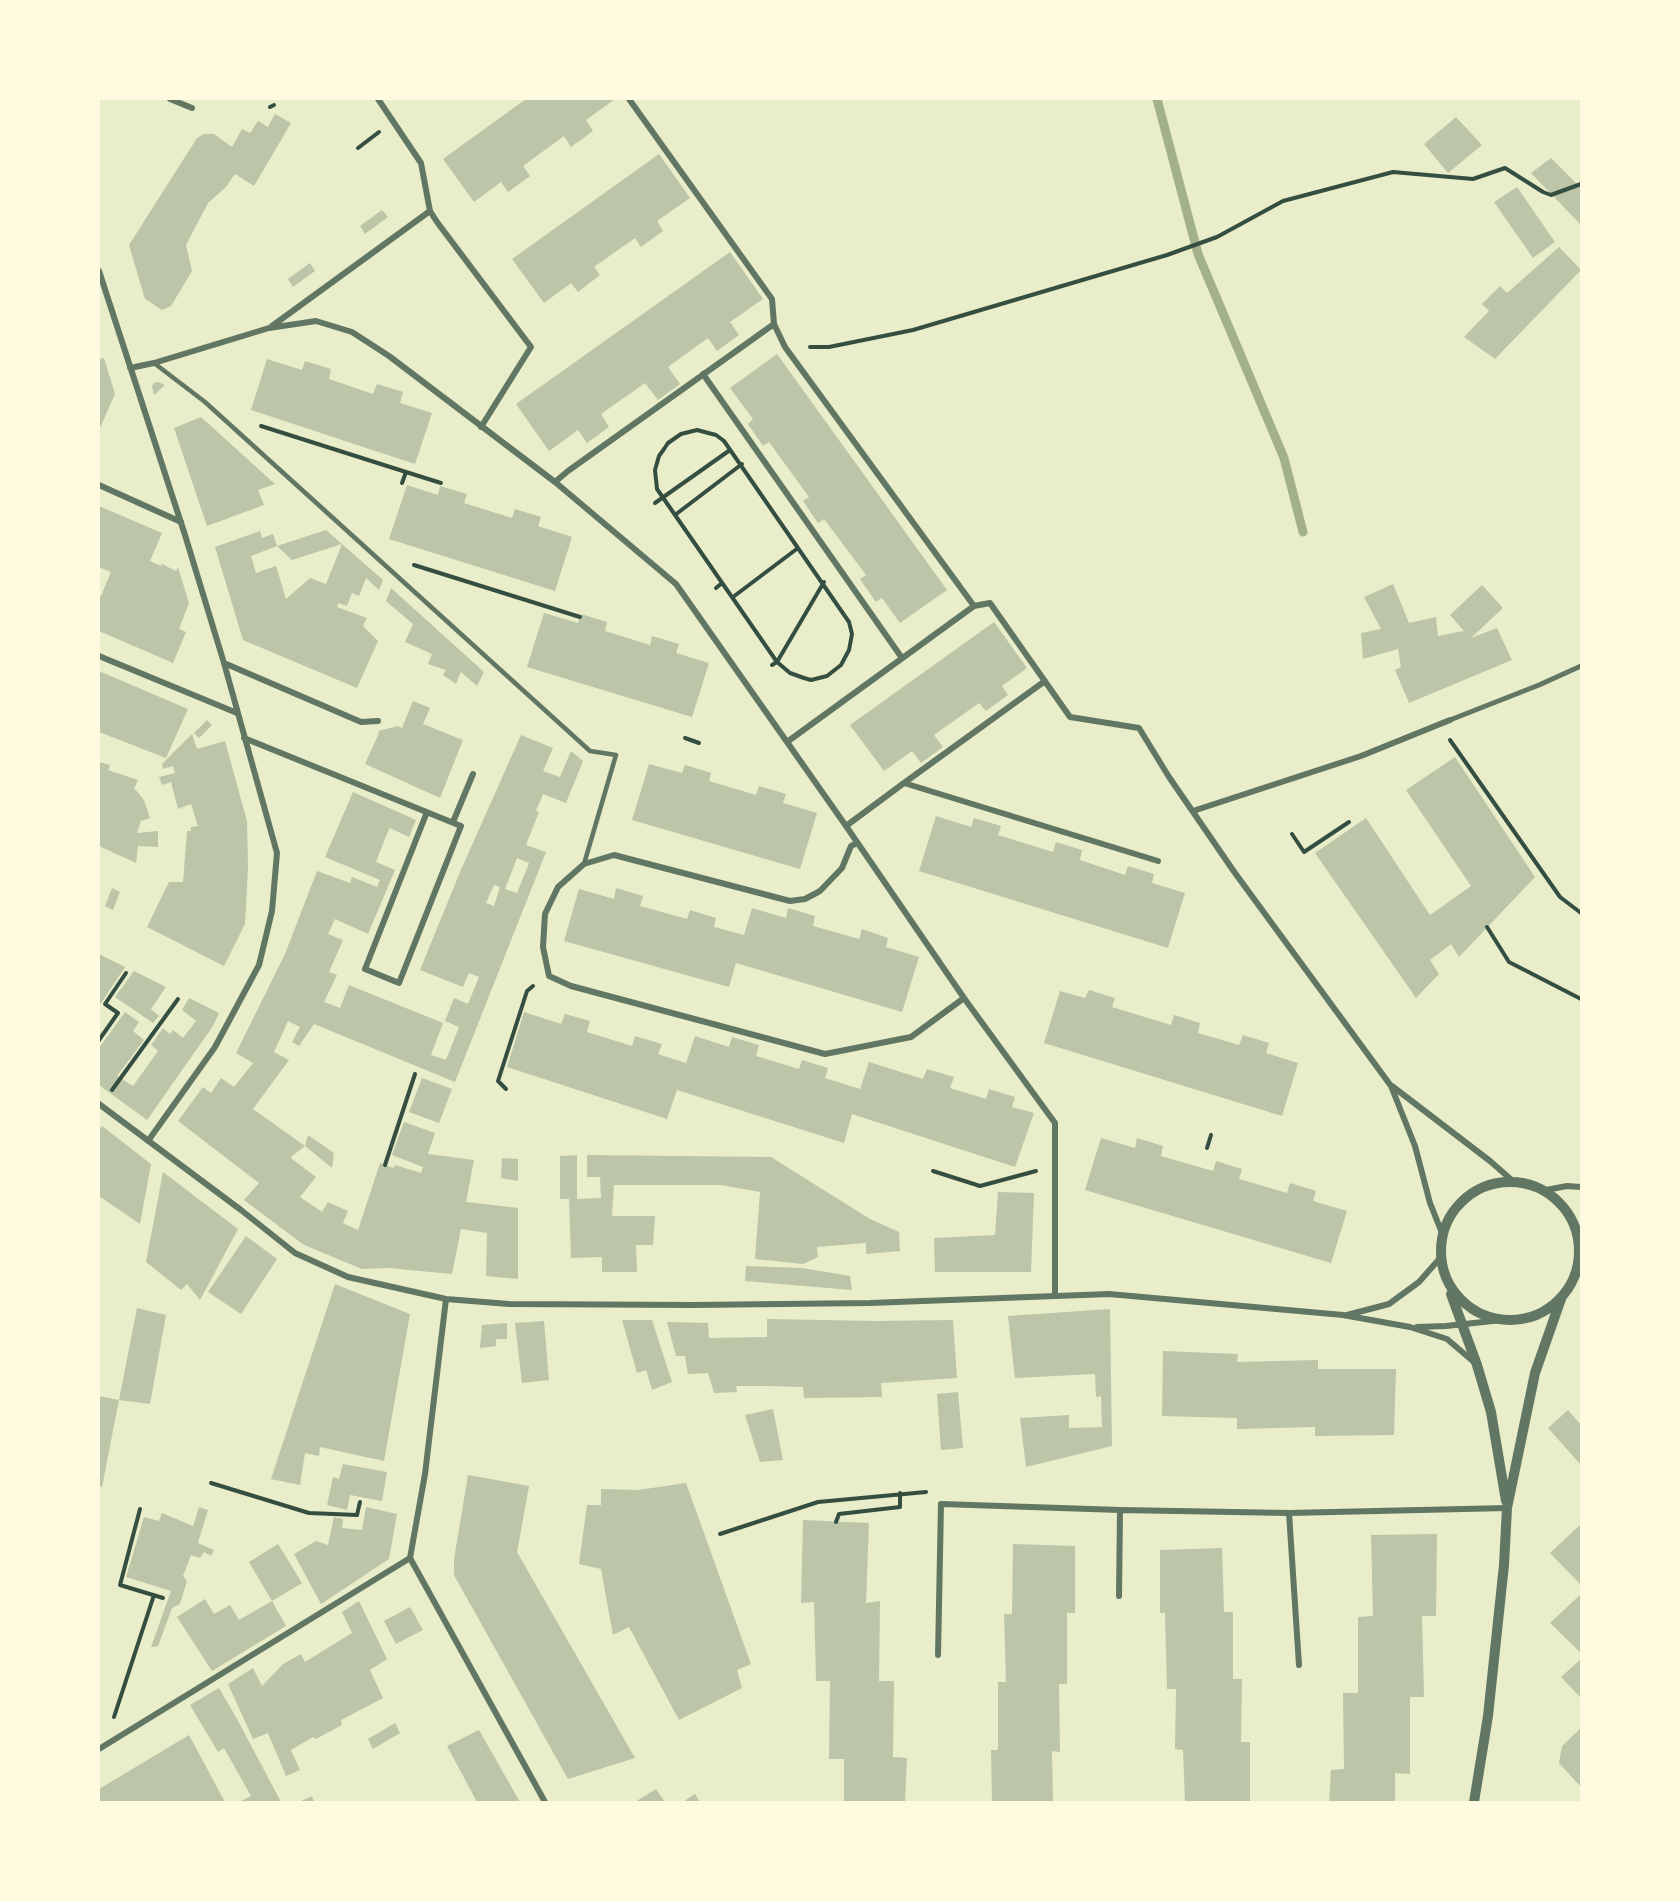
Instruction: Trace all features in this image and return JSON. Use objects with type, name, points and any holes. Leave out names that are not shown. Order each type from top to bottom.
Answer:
[{"type":"street","points":[[170,99],[192,108]]},
{"type":"street","points":[[378,99],[421,163],[430,211],[531,347],[481,427]]},
{"type":"street","points":[[629,99],[772,299],[774,324],[785,347],[974,606]]},
{"type":"street","points":[[269,328],[430,211]]},
{"type":"street","points":[[99,271],[224,663],[277,853],[269,922],[259,965],[215,1047],[148,1141]]},
{"type":"street","points":[[130,368],[154,363],[269,328],[316,321],[352,332],[389,356],[555,482],[676,584],[964,998],[1055,1123],[1055,1296]]},
{"type":"street","points":[[555,482],[774,324]]},
{"type":"street","points":[[703,374],[902,658]]},
{"type":"street","points":[[99,486],[180,522]]},
{"type":"street","points":[[787,742],[974,606],[990,603],[1070,717],[1139,728],[1169,777],[1235,873],[1391,1086],[1415,1146],[1430,1203],[1442,1233]]},
{"type":"street","points":[[99,656],[237,713]]},
{"type":"street","points":[[224,663],[361,722],[378,721]]},
{"type":"street","points":[[1193,811],[1361,756],[1581,666]]},
{"type":"street","points":[[846,826],[1045,681]]},
{"type":"street","points":[[244,738],[453,822],[461,826],[399,982],[365,969],[428,812]]},
{"type":"street","points":[[453,822],[473,774]]},
{"type":"street","points":[[904,783],[1158,861]]},
{"type":"street","points":[[857,843],[851,846],[842,868],[820,891],[805,899],[790,901],[614,855],[584,864],[558,886],[545,914],[543,947],[549,976],[571,986],[825,1054],[911,1037],[964,998]]},
{"type":"street","points":[[1391,1086],[1514,1182]]},
{"type":"street","points":[[100,1105],[295,1253],[348,1277],[446,1299],[509,1304],[693,1305],[870,1303],[1109,1294],[1343,1315],[1410,1327],[1447,1339],[1477,1365]]},
{"type":"street","points":[[1508,1508],[1491,1412],[1477,1365],[1446,1280],[1441,1257],[1442,1233],[1452,1211],[1469,1195],[1491,1184],[1514,1182],[1546,1190],[1581,1186]]},
{"type":"street","points":[[1410,1327],[1524,1319],[1545,1310],[1562,1296],[1577,1275],[1579,1257],[1577,1235],[1568,1214],[1546,1190]]},
{"type":"street","points":[[1343,1315],[1389,1304],[1419,1282],[1441,1257]]},
{"type":"street","points":[[1446,1280],[1460,1299],[1479,1313],[1502,1320]]},
{"type":"street","points":[[1474,1802],[1488,1716],[1508,1508],[1535,1374],[1562,1296]]},
{"type":"street","points":[[446,1299],[425,1473],[410,1558],[545,1802]]},
{"type":"street","points":[[938,1655],[941,1504],[1289,1513],[1508,1508]]},
{"type":"street","points":[[1119,1596],[1120,1510]]},
{"type":"street","points":[[1289,1513],[1299,1665]]},
{"type":"street","points":[[99,1749],[410,1558]]},
{"type":"lane","points":[[154,363],[205,402],[590,752],[616,755],[584,864]]},
{"type":"path","points":[[358,148],[385,128]]},
{"type":"path","points":[[785,347],[829,347],[913,330],[1167,255],[1217,237],[1283,201],[1393,172],[1473,179],[1504,168],[1551,195],[1581,184]]},
{"type":"path","points":[[260,426],[441,483]]},
{"type":"path","points":[[707,431],[716,435],[741,465],[852,629],[852,641],[846,658],[827,676],[811,680],[790,673],[777,662],[657,489],[655,470],[659,456],[668,443],[689,432],[707,431]]},
{"type":"path","points":[[655,504],[730,450]]},
{"type":"path","points":[[675,515],[746,461]]},
{"type":"path","points":[[402,483],[406,472]]},
{"type":"path","points":[[733,597],[798,548]]},
{"type":"path","points":[[370,552],[580,617]]},
{"type":"path","points":[[772,665],[777,662],[823,583],[828,579]]},
{"type":"path","points":[[716,588],[723,583]]},
{"type":"path","points":[[685,738],[699,743]]},
{"type":"path","points":[[1440,744],[1450,740],[1560,897],[1581,913]]},
{"type":"path","points":[[1292,834],[1304,852],[1349,822]]},
{"type":"path","points":[[1487,927],[1509,962],[1581,999]]},
{"type":"path","points":[[99,1040],[118,1013],[105,1004],[126,974]]},
{"type":"path","points":[[506,1089],[498,1081],[527,991],[549,976]]},
{"type":"path","points":[[100,1105],[178,999]]},
{"type":"path","points":[[385,1165],[415,1074]]},
{"type":"path","points":[[1207,1149],[1211,1136]]},
{"type":"path","points":[[933,1171],[980,1186],[1040,1170]]},
{"type":"path","points":[[211,1484],[309,1513],[357,1515],[360,1502]]},
{"type":"path","points":[[720,1534],[818,1502],[928,1492]]},
{"type":"path","points":[[836,1522],[839,1514],[900,1507],[900,1493]]},
{"type":"path","points":[[140,1509],[120,1586],[163,1598]]},
{"type":"path","points":[[112,1723],[154,1595]]},
{"type":"building","points":[[526,99],[615,99],[586,120],[593,131],[571,147],[564,136],[523,166],[530,176],[508,192],[501,182],[474,202],[443,159]]},
{"type":"building","points":[[275,114],[291,123],[254,186],[235,174],[226,187],[208,203],[186,245],[192,271],[171,306],[162,310],[145,299],[129,245],[197,138],[204,134],[214,134],[232,147],[242,129],[250,133],[258,121],[268,127]]},
{"type":"building","points":[[1456,117],[1482,145],[1448,173],[1424,144]]},
{"type":"building","points":[[659,154],[690,198],[657,221],[663,231],[641,247],[635,238],[594,267],[600,275],[578,292],[571,283],[544,303],[512,259]]},
{"type":"building","points":[[1551,158],[1581,188],[1581,225],[1531,173]]},
{"type":"building","points":[[1517,187],[1555,242],[1533,258],[1494,202]]},
{"type":"building","points":[[382,210],[388,217],[365,234],[360,226]]},
{"type":"building","points":[[1559,247],[1581,270],[1495,359],[1464,337],[1489,311],[1482,304],[1500,286],[1507,293]]},
{"type":"building","points":[[730,252],[763,299],[730,322],[739,335],[717,351],[708,338],[668,367],[680,384],[658,400],[645,383],[601,414],[609,427],[587,443],[578,430],[549,451],[516,404]]},
{"type":"building","points":[[310,263],[315,271],[293,287],[288,279]]},
{"type":"building","points":[[777,354],[947,590],[900,623],[882,598],[876,602],[860,579],[866,575],[824,519],[818,523],[803,501],[809,497],[769,442],[763,446],[748,424],[753,419],[730,388]]},
{"type":"building","points":[[104,358],[115,394],[99,430],[99,359]]},
{"type":"building","points":[[267,359],[302,370],[305,361],[331,369],[329,379],[373,394],[377,384],[403,392],[400,403],[432,413],[415,464],[251,410]]},
{"type":"building","points":[[158,382],[165,385],[154,395],[152,386]]},
{"type":"building","points":[[201,417],[275,484],[258,490],[264,505],[207,526],[174,428]]},
{"type":"building","points":[[407,485],[438,495],[440,486],[467,494],[464,503],[512,518],[515,509],[541,517],[538,526],[572,537],[555,591],[389,539]]},
{"type":"building","points":[[99,506],[162,533],[150,561],[176,571],[178,567],[189,603],[179,629],[186,632],[173,663],[99,631],[99,595],[101,596],[111,572],[99,567]]},
{"type":"building","points":[[326,530],[342,544],[292,560],[277,546]]},
{"type":"building","points":[[260,531],[262,538],[273,534],[277,546],[251,556],[256,573],[276,566],[286,599],[310,578],[326,584],[342,544],[383,580],[379,590],[366,578],[359,596],[352,593],[347,606],[338,603],[337,607],[367,618],[363,626],[378,641],[357,688],[243,640],[215,547]]},
{"type":"building","points":[[1393,584],[1409,623],[1436,617],[1438,636],[1464,631],[1450,615],[1482,585],[1503,608],[1471,638],[1497,628],[1512,660],[1409,703],[1395,670],[1401,667],[1398,649],[1363,659],[1361,633],[1381,629],[1364,597]]},
{"type":"building","points":[[391,588],[484,672],[477,686],[461,672],[456,684],[443,675],[446,670],[428,664],[432,654],[405,642],[413,624],[386,601]]},
{"type":"building","points":[[544,613],[578,623],[581,614],[607,622],[605,631],[650,645],[652,636],[679,644],[676,653],[709,663],[692,717],[527,667]]},
{"type":"building","points":[[994,622],[1027,668],[1002,686],[1008,695],[986,711],[979,703],[934,735],[943,747],[921,763],[912,751],[884,771],[850,725]]},
{"type":"building","points":[[99,671],[188,709],[166,758],[99,732]]},
{"type":"building","points":[[413,701],[430,708],[423,724],[463,740],[440,798],[365,764],[378,731],[398,726],[402,728]]},
{"type":"building","points":[[207,720],[212,725],[199,738],[194,733]]},
{"type":"building","points":[[192,734],[197,749],[225,741],[247,821],[248,868],[245,924],[224,966],[147,927],[169,882],[183,882],[187,831],[191,831],[191,827],[198,826],[191,804],[178,809],[171,782],[162,785],[159,777],[175,773],[173,766],[163,769],[162,764]]},
{"type":"building","points":[[521,735],[553,748],[543,771],[560,777],[571,751],[583,761],[566,803],[543,794],[536,811],[539,812],[526,845],[546,852],[455,1082],[314,1024],[299,1046],[292,1042],[300,1027],[288,1021],[274,1052],[289,1060],[253,1109],[305,1146],[291,1157],[316,1177],[300,1197],[322,1212],[328,1202],[348,1211],[343,1223],[358,1230],[380,1163],[421,1173],[423,1167],[392,1155],[404,1122],[435,1133],[428,1154],[474,1160],[466,1202],[518,1208],[518,1279],[486,1276],[487,1233],[461,1229],[452,1274],[388,1268],[362,1269],[304,1245],[244,1200],[259,1183],[178,1121],[203,1087],[211,1093],[221,1078],[234,1087],[253,1063],[236,1053],[285,954],[317,871],[350,883],[352,877],[377,887],[380,880],[325,857],[353,792],[416,820],[409,837],[390,828],[386,836],[376,862],[395,870],[368,934],[335,919],[328,934],[343,940],[329,972],[337,975],[324,1002],[340,1008],[349,985],[443,1023],[431,1055],[446,1060],[459,1027],[445,1021],[454,998],[468,1004],[479,977],[469,973],[463,987],[420,970],[460,872]],"holes":[[[517,858],[529,863],[517,893],[505,889]],[[494,885],[500,887],[494,906],[486,903]]]},
{"type":"building","points":[[1455,757],[1535,877],[1459,957],[1451,944],[1430,960],[1439,974],[1416,998],[1315,853],[1366,818],[1430,915],[1471,886],[1406,790]]},
{"type":"building","points":[[99,762],[110,765],[108,770],[138,780],[133,791],[135,789],[144,800],[150,818],[141,821],[137,833],[158,831],[158,847],[138,846],[136,863],[99,846]]},
{"type":"building","points":[[649,764],[682,773],[685,765],[692,767],[711,773],[709,781],[756,795],[759,786],[786,794],[783,803],[817,813],[800,869],[632,820]]},
{"type":"building","points":[[936,816],[971,827],[974,818],[1001,826],[998,835],[1053,852],[1056,842],[1082,850],[1080,860],[1125,875],[1128,866],[1154,874],[1152,883],[1185,893],[1168,948],[919,871]]},
{"type":"building","points":[[112,888],[120,892],[113,910],[105,906]]},
{"type":"building","points":[[616,888],[643,896],[640,906],[687,919],[690,910],[716,918],[714,927],[744,935],[752,908],[786,918],[788,908],[815,916],[813,926],[859,939],[862,929],[888,938],[886,947],[919,957],[902,1012],[736,963],[729,987],[564,941],[579,889],[614,899]]},
{"type":"building","points":[[99,954],[125,967],[99,1006]]},
{"type":"building","points":[[134,971],[166,987],[151,1009],[159,1016],[153,1023],[115,997]]},
{"type":"building","points":[[1089,990],[1115,998],[1112,1007],[1171,1025],[1174,1015],[1200,1023],[1198,1033],[1239,1045],[1243,1035],[1269,1043],[1266,1053],[1298,1063],[1282,1116],[1044,1043],[1060,991],[1085,998]]},
{"type":"building","points":[[189,998],[219,1013],[213,1026],[147,1120],[99,1085],[99,1048],[125,1012],[139,1022],[133,1031],[144,1040],[117,1076],[133,1086],[158,1051],[151,1045],[163,1028],[170,1034],[173,1030],[183,1038],[196,1021],[182,1010]]},
{"type":"building","points":[[524,1012],[561,1024],[565,1014],[590,1021],[587,1032],[632,1046],[635,1036],[662,1044],[658,1054],[686,1063],[695,1036],[729,1047],[732,1037],[759,1045],[756,1056],[799,1069],[802,1060],[828,1068],[825,1078],[860,1089],[869,1062],[923,1079],[927,1069],[954,1077],[950,1088],[986,1099],[989,1089],[1015,1097],[1012,1107],[1034,1113],[1015,1167],[852,1114],[844,1143],[677,1090],[667,1119],[507,1067]]},
{"type":"building","points":[[422,1078],[452,1089],[439,1123],[409,1112]]},
{"type":"building","points":[[102,1126],[151,1164],[140,1224],[99,1196],[99,1130]]},
{"type":"building","points":[[308,1135],[334,1153],[332,1168],[305,1146]]},
{"type":"building","points":[[1101,1138],[1135,1148],[1137,1138],[1163,1146],[1161,1156],[1213,1171],[1216,1161],[1242,1169],[1239,1179],[1287,1193],[1290,1183],[1316,1191],[1313,1201],[1347,1211],[1331,1263],[1085,1190]]},
{"type":"building","points":[[577,1155],[577,1199],[601,1198],[600,1177],[587,1177],[587,1155],[771,1157],[870,1219],[899,1232],[900,1251],[866,1254],[866,1243],[817,1247],[818,1257],[803,1264],[755,1259],[760,1192],[721,1185],[614,1185],[612,1216],[655,1216],[653,1245],[636,1245],[637,1272],[602,1272],[602,1257],[571,1258],[569,1199],[560,1199],[560,1156]]},
{"type":"building","points":[[502,1158],[518,1159],[518,1181],[501,1178]]},
{"type":"building","points":[[163,1172],[238,1229],[200,1300],[187,1284],[181,1290],[146,1262]]},
{"type":"building","points":[[998,1192],[1034,1193],[1031,1272],[935,1272],[934,1238],[995,1235]]},
{"type":"building","points":[[246,1236],[277,1259],[241,1314],[208,1292]]},
{"type":"building","points":[[746,1266],[802,1268],[850,1276],[852,1290],[745,1281]]},
{"type":"building","points":[[335,1284],[410,1314],[384,1461],[320,1447],[319,1456],[305,1453],[300,1485],[271,1479]]},
{"type":"building","points":[[137,1308],[166,1315],[150,1404],[119,1400]]},
{"type":"building","points":[[1110,1309],[1112,1446],[1026,1467],[1020,1418],[1069,1415],[1069,1428],[1102,1427],[1101,1396],[1096,1397],[1095,1374],[1015,1378],[1008,1316]]},
{"type":"building","points":[[767,1319],[953,1320],[957,1378],[881,1383],[882,1397],[804,1398],[803,1387],[768,1386],[736,1386],[737,1392],[714,1393],[708,1373],[688,1374],[685,1356],[676,1356],[667,1322],[708,1323],[709,1338],[767,1337]]},
{"type":"building","points":[[622,1320],[652,1320],[672,1382],[652,1390],[646,1370],[637,1373]]},
{"type":"building","points":[[544,1321],[549,1380],[522,1383],[515,1323]]},
{"type":"building","points":[[507,1323],[507,1339],[496,1339],[496,1346],[480,1348],[482,1325]]},
{"type":"building","points":[[1163,1351],[1238,1354],[1237,1362],[1318,1360],[1318,1369],[1396,1369],[1394,1435],[1315,1436],[1315,1427],[1237,1429],[1237,1418],[1162,1416]]},
{"type":"building","points":[[958,1392],[963,1448],[941,1450],[937,1394]]},
{"type":"building","points":[[99,1396],[119,1400],[102,1487],[99,1486]]},
{"type":"building","points":[[773,1409],[783,1460],[760,1462],[745,1415]]},
{"type":"building","points":[[1568,1410],[1581,1425],[1581,1465],[1548,1428]]},
{"type":"building","points":[[343,1464],[387,1472],[382,1501],[350,1495],[347,1510],[327,1505],[333,1477],[339,1479]]},
{"type":"building","points":[[468,1475],[529,1486],[517,1552],[635,1758],[568,1779],[454,1575],[454,1559]]},
{"type":"building","points":[[686,1483],[751,1664],[737,1670],[742,1688],[679,1720],[629,1627],[613,1635],[601,1569],[579,1564],[587,1505],[601,1505],[601,1489],[638,1490]]},
{"type":"building","points":[[199,1507],[208,1510],[198,1543],[214,1550],[211,1556],[204,1552],[200,1558],[191,1555],[183,1576],[187,1581],[180,1604],[172,1608],[158,1646],[151,1647],[171,1591],[126,1577],[144,1517],[159,1521],[162,1513],[193,1526]]},
{"type":"building","points":[[366,1507],[397,1514],[389,1559],[321,1604],[294,1554],[316,1541],[328,1545],[334,1517],[343,1519],[342,1528],[362,1530]]},
{"type":"building","points":[[803,1520],[869,1523],[866,1603],[880,1601],[879,1681],[894,1681],[893,1757],[907,1758],[905,1802],[844,1802],[844,1759],[829,1759],[830,1681],[816,1681],[814,1602],[801,1603]]},
{"type":"building","points":[[1581,1524],[1581,1585],[1550,1553]]},
{"type":"building","points":[[1437,1534],[1436,1616],[1422,1616],[1424,1697],[1410,1697],[1410,1774],[1395,1773],[1395,1802],[1329,1802],[1331,1770],[1344,1769],[1343,1693],[1358,1693],[1358,1617],[1373,1616],[1371,1535]]},
{"type":"building","points":[[278,1544],[302,1583],[272,1601],[249,1562]]},
{"type":"building","points":[[1013,1544],[1075,1546],[1075,1613],[1067,1613],[1067,1684],[1059,1684],[1060,1752],[1052,1751],[1053,1802],[992,1802],[991,1750],[998,1750],[998,1682],[1006,1682],[1004,1614],[1012,1614]]},
{"type":"building","points":[[1222,1548],[1224,1612],[1233,1612],[1233,1679],[1242,1679],[1241,1742],[1250,1742],[1250,1802],[1185,1802],[1183,1750],[1175,1749],[1176,1689],[1167,1689],[1165,1613],[1160,1613],[1160,1550]]},
{"type":"building","points":[[1581,1594],[1581,1653],[1550,1623]]},
{"type":"building","points":[[205,1599],[214,1614],[230,1605],[239,1620],[272,1601],[286,1626],[212,1671],[177,1617]]},
{"type":"building","points":[[359,1601],[387,1659],[370,1670],[383,1698],[341,1720],[342,1725],[316,1739],[313,1737],[291,1750],[300,1770],[286,1776],[268,1733],[253,1739],[228,1684],[253,1668],[262,1686],[283,1664],[301,1654],[305,1662],[352,1633],[342,1612]]},
{"type":"building","points":[[410,1607],[423,1630],[396,1644],[384,1621]]},
{"type":"building","points":[[1581,1659],[1581,1698],[1561,1677]]},
{"type":"building","points":[[219,1688],[281,1802],[239,1802],[251,1796],[224,1748],[218,1752],[190,1705]]},
{"type":"building","points":[[395,1723],[400,1733],[373,1749],[368,1739]]},
{"type":"building","points":[[1581,1728],[1581,1787],[1559,1763],[1562,1746]]},
{"type":"building","points":[[479,1730],[520,1802],[477,1802],[447,1746]]},
{"type":"building","points":[[189,1735],[225,1802],[99,1802],[99,1789]]},
{"type":"building","points":[[656,1789],[665,1802],[635,1802],[643,1797]]},
{"type":"building","points":[[695,1794],[700,1802],[683,1802]]},
{"type":"building","points":[[312,1796],[314,1802],[299,1802]]},
{"type":"waterway","points":[[1157,99],[1198,254],[1284,458],[1303,532]]}]
